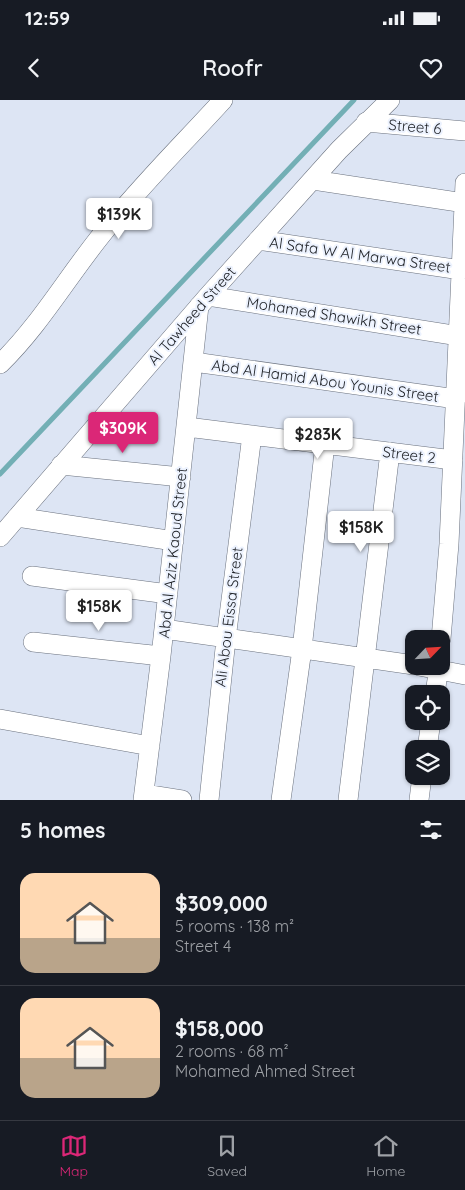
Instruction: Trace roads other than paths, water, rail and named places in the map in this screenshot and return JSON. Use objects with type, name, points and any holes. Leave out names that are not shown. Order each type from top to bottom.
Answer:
[{"type":"street","points":[[0,364],[43,315],[121,211],[223,100]]},
{"type":"street","name":"Al Tawheed Street","points":[[0,537],[258,240],[366,122],[390,100]]},
{"type":"street","name":"Street 6","points":[[366,122],[465,131]]},
{"type":"street","points":[[312,180],[465,203]]},
{"type":"street","points":[[443,630],[457,545],[458,498],[453,460],[460,432],[456,399],[465,183]]},
{"type":"street","name":"Al Safa W Al Marwa Street","points":[[258,240],[462,280]]},
{"type":"street","name":"Mohamed Shawikh Street","points":[[204,301],[459,336]]},
{"type":"street","name":"Abd Al Aziz Kaoud Street","points":[[143,797],[194,362],[204,301]]},
{"type":"street","name":"Abd Al Hamid Abou Younis Street","points":[[194,362],[456,399]]},
{"type":"street","name":"Street 2","points":[[187,427],[453,460]]},
{"type":"street","name":"Ali Abou Eissa Street","points":[[209,800],[226,639],[252,435]]},
{"type":"street","points":[[281,800],[302,649],[325,444]]},
{"type":"street","points":[[348,800],[390,452]]},
{"type":"street","points":[[61,465],[181,477]]},
{"type":"street","points":[[17,517],[174,541]]},
{"type":"street","points":[[32,576],[168,594]]},
{"type":"street","points":[[164,629],[405,664]]},
{"type":"street","points":[[33,642],[161,656]]},
{"type":"street","points":[[450,671],[465,675]]},
{"type":"street","points":[[0,719],[150,746]]},
{"type":"street","points":[[419,800],[421,785]]},
{"type":"street","points":[[143,797],[182,800]]},
{"type":"waterway","points":[[0,474],[354,100]]}]
